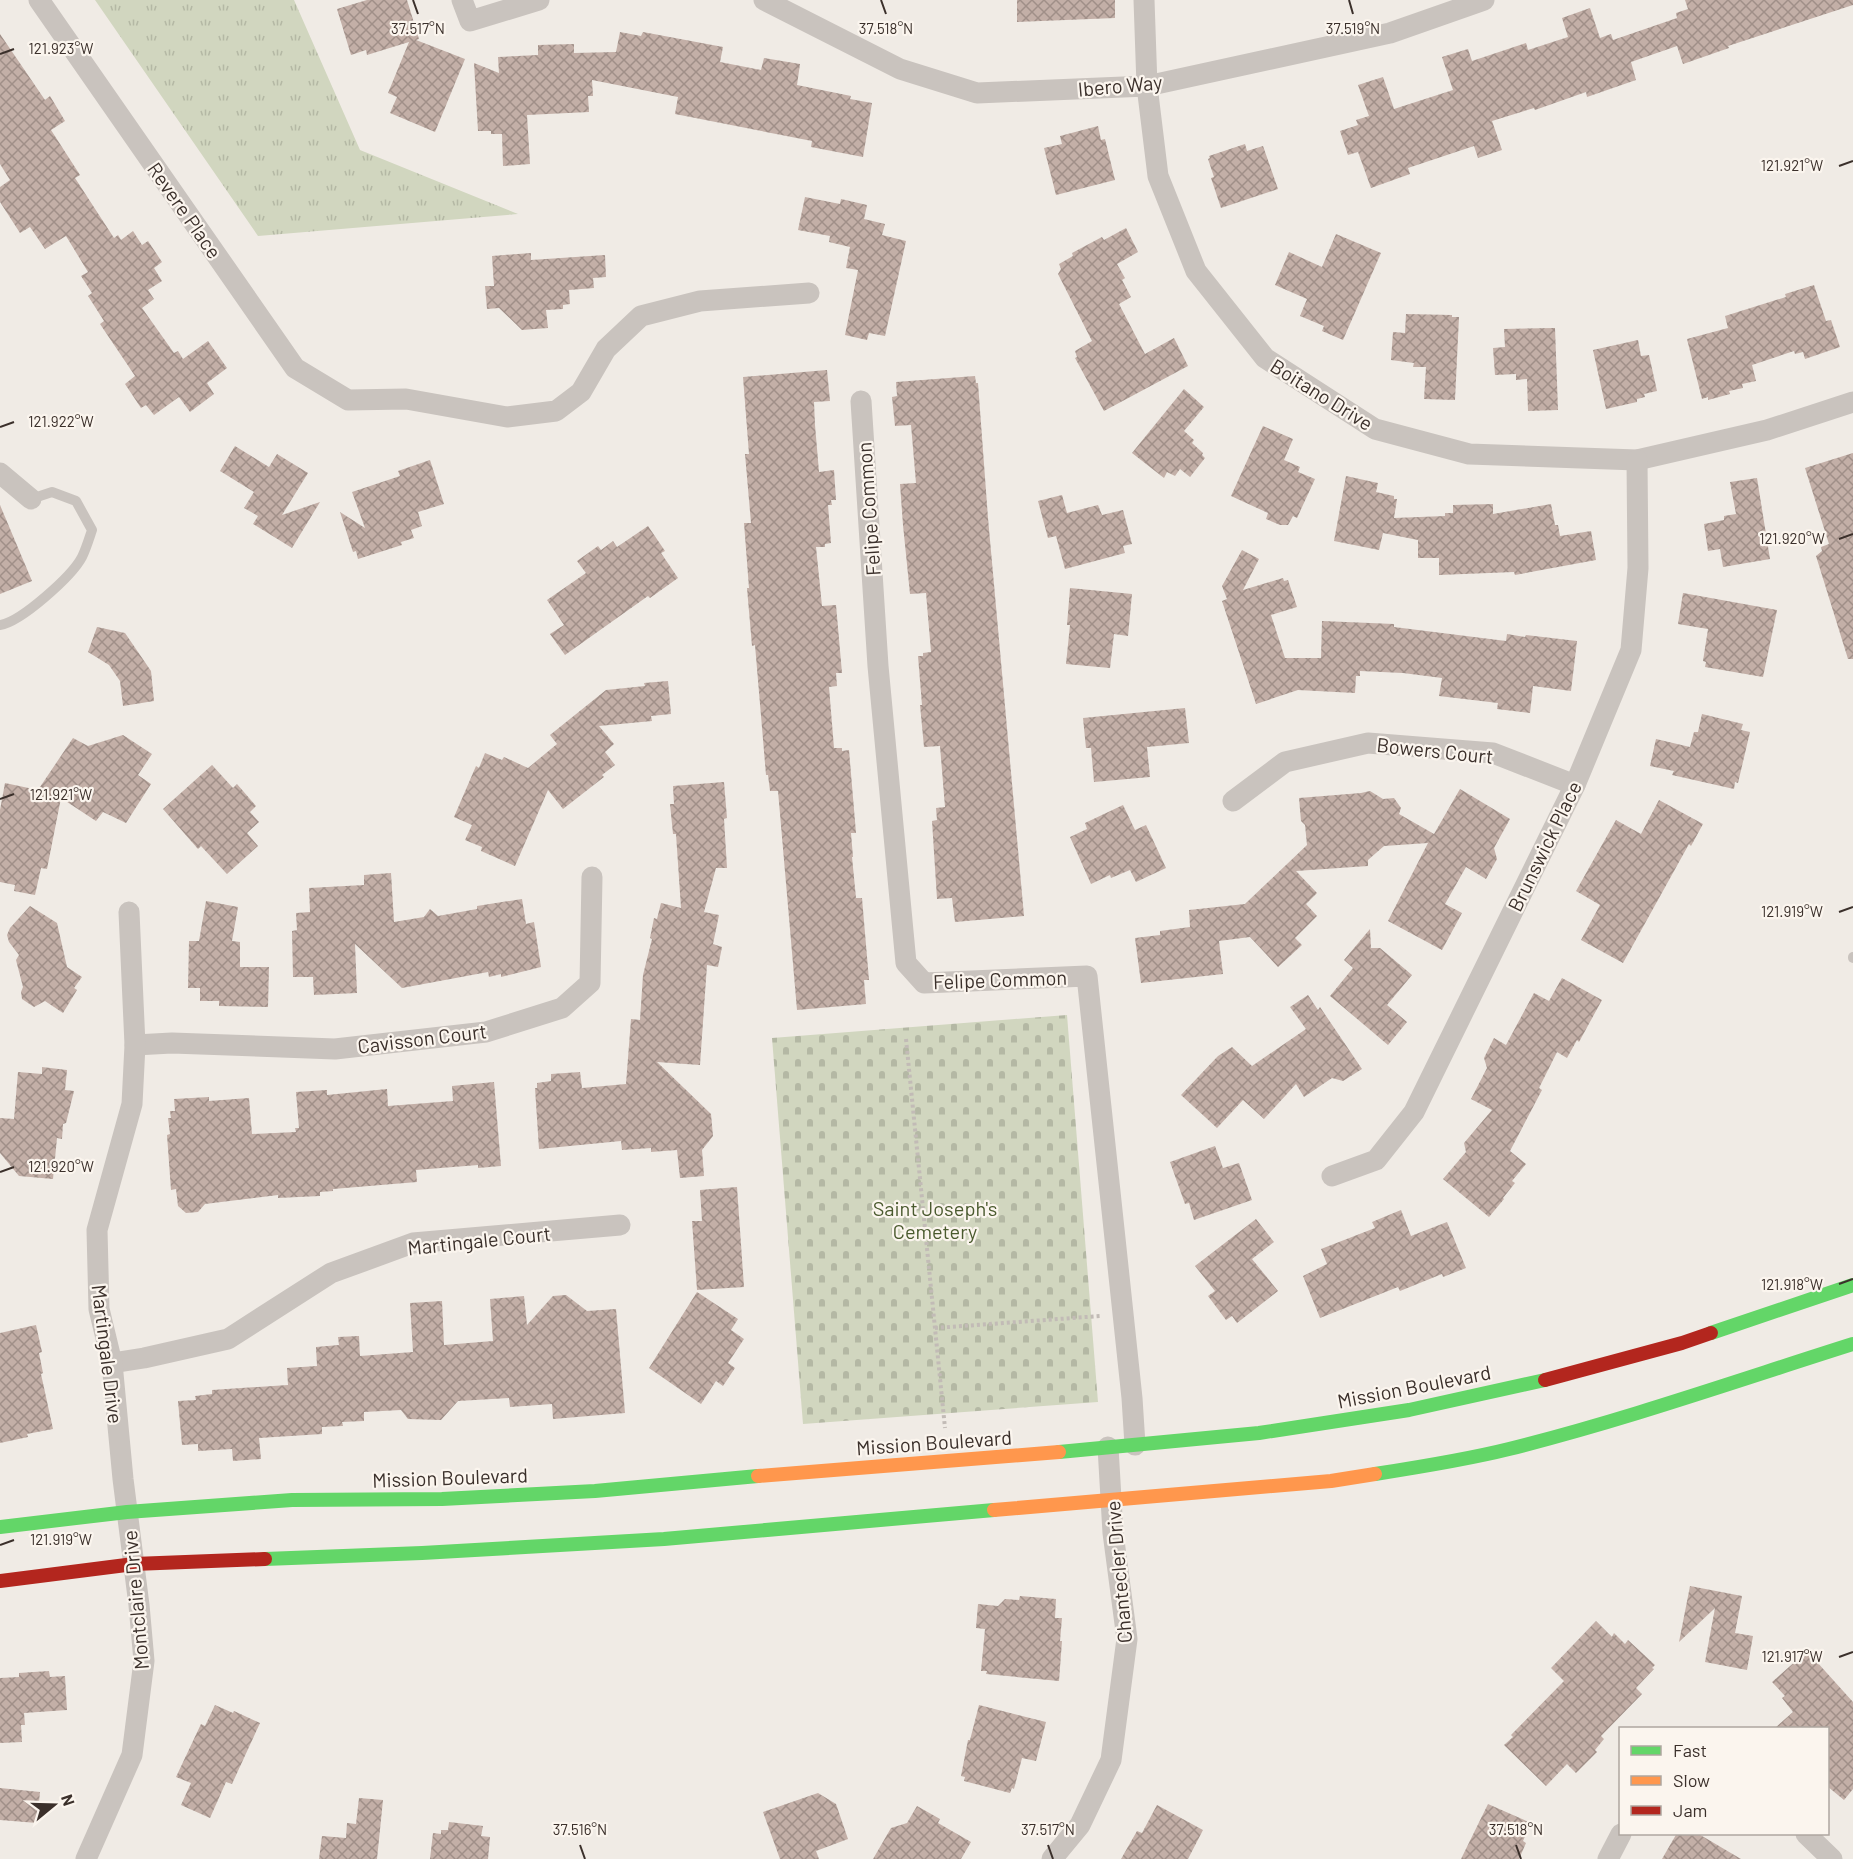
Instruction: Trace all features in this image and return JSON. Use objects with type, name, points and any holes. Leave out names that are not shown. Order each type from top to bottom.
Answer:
[{"type":"main road","name":"Mission Boulevard","points":[[0,1527],[127,1512],[292,1500],[442,1499],[595,1491],[1259,1433],[1378,1415],[1544,1380],[1683,1343],[1853,1285]]},
{"type":"main road","points":[[0,1581],[134,1564],[422,1553],[664,1539],[1331,1481],[1530,1444],[1660,1406],[1853,1344]]},
{"type":"street","name":"Revere Place","points":[[39,0],[295,368],[348,400],[406,399],[507,417],[556,411],[581,392],[606,349],[641,316],[700,301],[809,293]]},
{"type":"street","points":[[462,0],[470,21],[539,0]]},
{"type":"street","name":"Ibero Way","points":[[764,0],[900,69],[977,93],[1147,86],[1390,33],[1484,0]]},
{"type":"street","name":"Boitano Drive","points":[[1144,0],[1147,86],[1158,176],[1196,271],[1265,358],[1375,429],[1469,454],[1637,460],[1767,430],[1853,402]]},
{"type":"street","name":"Felipe Common","points":[[861,401],[878,666],[906,963],[924,983],[1087,976],[1131,1387],[1135,1445]]},
{"type":"street","name":"Brunswick Place","points":[[1332,1176],[1376,1160],[1414,1112],[1575,785],[1631,650],[1638,568],[1637,460]]},
{"type":"street","points":[[0,473],[31,499]]},
{"type":"street","name":"Bowers Court","points":[[1233,801],[1285,762],[1368,743],[1493,753],[1575,785]]},
{"type":"street","name":"Cavisson Court","points":[[135,1045],[172,1043],[335,1049],[486,1032],[562,1008],[590,983],[592,876]]},
{"type":"street","name":"Martingale Drive","points":[[127,1512],[112,1363],[99,1309],[97,1230],[132,1104],[135,1045],[129,912]]},
{"type":"street","name":"Martingale Court","points":[[112,1363],[228,1339],[332,1273],[413,1244],[620,1225]]},
{"type":"street","name":"Chantecler Drive","points":[[1052,1859],[1080,1825],[1111,1760],[1127,1639],[1111,1500],[1108,1447]]},
{"type":"street","name":"Montclaire Drive","points":[[86,1859],[132,1755],[144,1661],[127,1512]]},
{"type":"street","points":[[1608,1859],[1621,1835]]},
{"type":"street","points":[[1808,1835],[1832,1859]]},
{"type":"lane","points":[[0,625],[8,624],[41,602],[81,558],[92,530],[76,501],[52,492],[31,499]]},
{"type":"path","points":[[906,1039],[945,1428]]},
{"type":"path","points":[[935,1328],[1100,1316]]},
{"type":"green space","points":[[95,0],[294,0],[360,150],[518,214],[258,236]]},
{"type":"green space","name":"Saint Joseph's Cemetery","points":[[1067,1015],[1098,1402],[803,1424],[772,1038]]},
{"type":"building","points":[[367,0],[407,0],[419,39],[416,40],[465,59],[435,132],[390,113],[397,97],[388,93],[409,42],[367,55],[366,50],[351,55],[337,9]]},
{"type":"building","points":[[1017,0],[1115,0],[1115,18],[1017,22]]},
{"type":"building","points":[[1685,0],[1853,0],[1853,5],[1728,46],[1729,48],[1683,64],[1677,46],[1631,62],[1636,80],[1587,97],[1586,92],[1535,110],[1534,108],[1492,121],[1502,150],[1478,158],[1474,146],[1408,168],[1410,174],[1371,188],[1358,152],[1348,155],[1340,131],[1358,125],[1356,120],[1369,116],[1358,85],[1383,77],[1394,109],[1453,90],[1442,57],[1468,49],[1472,61],[1526,43],[1528,50],[1568,37],[1562,18],[1590,8],[1600,38],[1611,34],[1613,40],[1677,18],[1676,13],[1688,9]]},
{"type":"building","points":[[620,32],[641,36],[643,32],[723,47],[720,62],[761,70],[764,58],[800,64],[797,85],[851,96],[850,99],[872,103],[863,157],[811,147],[812,141],[675,114],[678,97],[592,80],[593,96],[588,96],[589,112],[527,115],[530,164],[503,166],[502,134],[478,131],[474,63],[499,73],[498,57],[538,55],[538,45],[574,44],[574,53],[616,52]]},
{"type":"building","points":[[0,34],[45,100],[50,96],[65,121],[51,130],[80,175],[75,178],[114,238],[118,235],[121,240],[133,231],[142,245],[148,241],[162,262],[154,268],[162,281],[148,290],[154,299],[142,308],[174,353],[178,351],[183,359],[208,341],[227,368],[207,383],[214,394],[190,412],[179,397],[154,415],[146,405],[141,408],[125,384],[135,376],[100,324],[104,321],[88,296],[92,293],[81,276],[88,272],[66,236],[45,249],[30,227],[20,233],[0,202],[0,187],[10,180],[0,164]]},
{"type":"building","points":[[1098,126],[1101,140],[1105,139],[1115,180],[1056,195],[1044,148],[1062,144],[1060,136]]},
{"type":"building","points":[[1245,144],[1247,151],[1263,146],[1278,189],[1221,208],[1211,178],[1214,177],[1209,156]]},
{"type":"building","points":[[805,197],[840,204],[841,199],[867,205],[864,219],[885,224],[882,235],[906,241],[885,336],[869,333],[867,340],[845,335],[858,270],[846,268],[850,247],[829,242],[830,236],[798,230]]},
{"type":"building","points":[[1126,228],[1138,252],[1117,264],[1125,278],[1122,280],[1131,297],[1119,304],[1145,354],[1174,338],[1188,366],[1104,411],[1075,358],[1077,357],[1075,351],[1092,341],[1058,274],[1061,269],[1059,264],[1073,256],[1072,253],[1102,237],[1104,240]]},
{"type":"building","points":[[1336,234],[1381,253],[1343,340],[1322,331],[1324,326],[1300,316],[1307,299],[1275,285],[1289,252],[1322,267]]},
{"type":"building","points":[[531,253],[531,260],[605,255],[606,277],[593,278],[594,288],[569,290],[570,304],[563,305],[563,309],[546,310],[548,328],[522,330],[499,308],[487,309],[485,286],[494,286],[492,256]]},
{"type":"building","points":[[1814,285],[1826,321],[1831,320],[1840,347],[1805,359],[1803,352],[1795,354],[1794,351],[1752,365],[1756,381],[1742,384],[1743,388],[1729,391],[1730,394],[1708,400],[1708,397],[1702,399],[1687,339],[1728,328],[1725,316],[1786,297],[1785,294]]},
{"type":"building","points":[[1406,314],[1459,317],[1455,400],[1424,399],[1426,367],[1413,367],[1414,363],[1391,360],[1393,332],[1405,333]]},
{"type":"building","points":[[1555,328],[1558,410],[1528,411],[1527,379],[1516,380],[1516,374],[1495,375],[1493,348],[1505,347],[1504,329]]},
{"type":"building","points":[[1638,340],[1641,356],[1649,355],[1657,391],[1644,394],[1645,397],[1637,399],[1637,402],[1606,409],[1593,350]]},
{"type":"building","points":[[827,370],[830,401],[814,402],[815,425],[819,472],[834,470],[836,500],[831,500],[832,505],[828,505],[831,543],[825,544],[825,547],[816,547],[822,606],[836,605],[842,673],[836,673],[837,686],[829,687],[834,748],[842,748],[842,751],[849,750],[856,833],[851,833],[852,857],[856,898],[862,898],[869,980],[864,980],[866,1004],[797,1010],[778,791],[770,791],[768,775],[766,775],[755,645],[752,646],[747,588],[749,588],[744,523],[751,523],[745,454],[749,454],[743,377]]},
{"type":"building","points":[[975,376],[976,383],[978,383],[1024,916],[955,922],[952,898],[937,899],[932,821],[937,820],[936,808],[945,807],[940,746],[924,747],[918,656],[931,652],[926,593],[910,594],[903,525],[900,484],[916,483],[911,425],[895,426],[892,397],[897,396],[896,382]]},
{"type":"building","points":[[1184,389],[1204,407],[1184,431],[1194,440],[1192,443],[1205,458],[1190,477],[1180,469],[1175,476],[1167,472],[1164,478],[1132,453]]},
{"type":"building","points":[[1263,426],[1293,439],[1284,460],[1300,467],[1298,472],[1315,479],[1297,518],[1293,516],[1288,525],[1280,525],[1266,519],[1268,513],[1231,496]]},
{"type":"building","points":[[235,446],[269,467],[277,454],[308,473],[282,515],[320,502],[292,548],[253,524],[258,516],[244,508],[254,492],[220,471]]},
{"type":"building","points":[[1853,453],[1853,659],[1848,659],[1816,556],[1822,551],[1821,547],[1829,544],[1805,468]]},
{"type":"building","points":[[430,460],[444,504],[418,512],[422,526],[411,530],[414,538],[401,542],[402,545],[358,559],[356,551],[353,552],[340,512],[365,528],[352,492],[400,476],[398,471]]},
{"type":"building","points":[[1346,476],[1378,483],[1376,492],[1394,496],[1394,499],[1397,499],[1394,518],[1445,516],[1445,513],[1453,513],[1453,505],[1493,504],[1493,514],[1551,504],[1555,525],[1558,525],[1560,536],[1591,531],[1596,560],[1515,575],[1514,572],[1439,575],[1439,558],[1418,558],[1418,540],[1383,533],[1379,550],[1334,541]]},
{"type":"building","points":[[1757,478],[1770,559],[1723,567],[1720,549],[1708,551],[1704,524],[1724,520],[1724,516],[1736,514],[1730,482]]},
{"type":"building","points":[[1062,495],[1067,513],[1098,505],[1102,515],[1123,510],[1132,544],[1123,546],[1125,553],[1065,569],[1056,536],[1048,538],[1038,501]]},
{"type":"building","points":[[0,505],[32,581],[0,594]]},
{"type":"building","points":[[648,526],[665,551],[661,553],[678,578],[650,598],[648,596],[565,655],[550,634],[564,625],[547,600],[586,573],[577,561],[598,546],[601,550],[613,541],[617,547]]},
{"type":"building","points":[[1242,550],[1259,559],[1243,590],[1283,578],[1284,581],[1288,580],[1297,607],[1271,615],[1285,658],[1321,658],[1322,621],[1394,624],[1394,627],[1506,641],[1507,634],[1525,637],[1526,635],[1577,641],[1571,691],[1533,686],[1530,713],[1497,709],[1498,703],[1439,696],[1442,678],[1360,671],[1360,676],[1356,676],[1355,693],[1298,690],[1256,704],[1222,601],[1227,599],[1222,586]]},
{"type":"building","points":[[1070,588],[1132,594],[1128,636],[1114,634],[1110,668],[1066,664],[1070,625],[1067,625]]},
{"type":"building","points":[[1683,593],[1777,610],[1763,677],[1705,667],[1706,662],[1703,661],[1708,629],[1678,624]]},
{"type":"building","points":[[97,627],[125,633],[151,671],[154,701],[123,706],[120,681],[109,665],[88,652]]},
{"type":"building","points":[[668,681],[671,714],[651,716],[652,721],[599,726],[614,744],[605,752],[615,765],[602,775],[604,777],[563,809],[548,790],[515,866],[481,851],[482,847],[465,840],[472,825],[454,817],[476,766],[479,768],[485,753],[502,760],[504,757],[528,768],[557,744],[550,735],[606,690]]},
{"type":"building","points":[[1185,708],[1189,743],[1147,747],[1150,777],[1094,782],[1091,748],[1086,748],[1083,718]]},
{"type":"building","points":[[1702,714],[1743,724],[1741,730],[1750,732],[1738,783],[1735,782],[1734,789],[1672,775],[1674,771],[1650,766],[1656,739],[1690,747],[1694,732],[1698,732]]},
{"type":"building","points":[[123,735],[152,754],[138,775],[151,784],[126,823],[103,812],[96,821],[61,798],[47,869],[41,868],[35,895],[14,891],[15,885],[0,882],[0,810],[5,783],[38,790],[73,738],[88,746]]},
{"type":"building","points":[[212,765],[233,788],[237,784],[256,806],[250,812],[259,822],[247,833],[258,846],[227,874],[201,846],[198,849],[163,809]]},
{"type":"building","points":[[724,782],[727,868],[716,868],[704,912],[719,915],[713,944],[722,947],[718,967],[707,965],[700,1065],[657,1062],[711,1114],[713,1136],[702,1150],[704,1176],[680,1178],[677,1150],[651,1152],[651,1148],[622,1150],[621,1141],[539,1149],[535,1088],[537,1088],[537,1083],[551,1081],[551,1074],[580,1072],[582,1088],[626,1084],[631,1019],[640,1020],[643,975],[652,939],[650,938],[654,918],[657,919],[661,903],[681,908],[676,834],[673,834],[670,804],[674,804],[673,786]]},
{"type":"building","points":[[1460,789],[1510,819],[1494,848],[1497,859],[1486,879],[1466,867],[1445,904],[1462,913],[1442,950],[1388,921],[1428,843],[1384,846],[1368,860],[1368,866],[1296,871],[1317,893],[1306,904],[1317,916],[1295,938],[1302,945],[1278,967],[1250,937],[1219,941],[1223,974],[1141,983],[1135,938],[1160,935],[1160,931],[1190,927],[1189,910],[1245,904],[1307,845],[1305,825],[1301,821],[1299,798],[1370,791],[1383,799],[1394,798],[1401,808],[1399,814],[1434,834]]},
{"type":"building","points":[[1659,800],[1703,824],[1691,846],[1689,844],[1623,963],[1581,940],[1600,905],[1576,891],[1616,820],[1641,834]]},
{"type":"building","points":[[1123,805],[1135,830],[1146,825],[1166,868],[1136,882],[1130,870],[1111,878],[1110,875],[1091,884],[1070,837],[1087,829],[1085,823]]},
{"type":"building","points":[[391,873],[394,922],[424,917],[430,909],[438,916],[477,909],[477,906],[522,899],[526,924],[534,922],[541,967],[501,977],[501,974],[489,977],[488,972],[402,988],[355,944],[357,993],[314,995],[313,977],[293,977],[292,931],[297,930],[296,913],[310,912],[309,888],[364,885],[364,875]]},
{"type":"building","points":[[206,901],[238,907],[232,941],[240,942],[240,967],[269,967],[268,1007],[219,1006],[219,1001],[200,1001],[200,988],[188,988],[189,941],[199,941]]},
{"type":"building","points":[[30,906],[57,923],[67,967],[82,977],[74,988],[77,990],[63,1013],[45,1001],[34,1007],[22,999],[23,987],[16,960],[19,955],[9,942],[7,935],[10,928]]},
{"type":"building","points":[[1370,929],[1371,948],[1380,948],[1412,975],[1387,1005],[1407,1022],[1388,1045],[1330,996],[1353,968],[1344,960]]},
{"type":"building","points":[[1562,978],[1602,1000],[1579,1042],[1577,1040],[1567,1058],[1557,1052],[1539,1088],[1542,1090],[1510,1151],[1526,1164],[1512,1181],[1515,1183],[1504,1199],[1489,1217],[1443,1179],[1466,1152],[1464,1143],[1492,1110],[1471,1099],[1487,1068],[1484,1058],[1494,1038],[1506,1045],[1534,993],[1549,1001]]},
{"type":"building","points":[[1308,995],[1318,1010],[1320,1007],[1362,1069],[1343,1081],[1332,1078],[1304,1097],[1296,1084],[1264,1119],[1243,1100],[1217,1128],[1181,1095],[1218,1056],[1232,1047],[1252,1066],[1306,1029],[1290,1007]]},
{"type":"building","points":[[42,1067],[67,1070],[65,1090],[74,1091],[66,1123],[63,1124],[62,1139],[57,1138],[53,1179],[19,1176],[0,1153],[0,1118],[14,1119],[18,1072],[42,1074]]},
{"type":"building","points":[[494,1082],[501,1166],[478,1168],[478,1165],[416,1170],[417,1182],[333,1189],[333,1191],[320,1192],[320,1196],[278,1198],[278,1195],[205,1204],[198,1212],[186,1213],[178,1206],[176,1189],[171,1190],[167,1135],[170,1134],[168,1118],[171,1118],[170,1111],[175,1111],[174,1099],[209,1097],[209,1101],[249,1098],[252,1134],[296,1132],[295,1128],[299,1128],[296,1092],[327,1090],[327,1095],[387,1089],[388,1106],[453,1101],[452,1086]]},
{"type":"building","points":[[1215,1146],[1223,1168],[1239,1163],[1252,1200],[1194,1220],[1189,1203],[1185,1204],[1170,1162]]},
{"type":"building","points":[[737,1187],[744,1287],[697,1290],[692,1221],[702,1221],[700,1190]]},
{"type":"building","points":[[1401,1210],[1411,1236],[1447,1222],[1466,1268],[1443,1277],[1442,1274],[1400,1291],[1398,1287],[1320,1318],[1303,1276],[1327,1264],[1321,1249],[1375,1228],[1372,1222]]},
{"type":"building","points":[[1256,1219],[1274,1242],[1252,1259],[1278,1291],[1237,1323],[1232,1316],[1226,1320],[1208,1296],[1215,1291],[1195,1266]]},
{"type":"building","points":[[697,1292],[738,1319],[731,1330],[744,1339],[728,1363],[735,1368],[723,1386],[716,1381],[701,1404],[649,1368]]},
{"type":"building","points":[[566,1295],[587,1311],[616,1309],[625,1413],[553,1419],[552,1404],[510,1407],[509,1398],[458,1401],[441,1420],[408,1419],[401,1410],[364,1412],[364,1421],[342,1422],[343,1426],[322,1427],[322,1434],[259,1438],[261,1459],[233,1461],[232,1449],[198,1451],[198,1444],[182,1445],[178,1401],[196,1400],[195,1396],[212,1394],[212,1390],[288,1385],[287,1368],[317,1366],[316,1347],[339,1345],[338,1337],[359,1336],[360,1356],[413,1352],[410,1303],[442,1301],[444,1345],[493,1341],[490,1299],[524,1296],[527,1325],[553,1296]]},
{"type":"building","points":[[36,1325],[42,1352],[39,1353],[43,1373],[41,1374],[53,1429],[27,1434],[28,1437],[0,1443],[0,1333]]},
{"type":"building","points":[[1690,1586],[1742,1596],[1735,1633],[1753,1636],[1747,1670],[1705,1662],[1715,1608],[1679,1642]]},
{"type":"building","points":[[1020,1596],[1056,1599],[1055,1618],[1062,1618],[1059,1681],[986,1674],[987,1671],[981,1671],[985,1629],[976,1628],[978,1604],[998,1606],[1005,1599],[1019,1600]]},
{"type":"building","points":[[1596,1621],[1612,1637],[1614,1633],[1625,1644],[1628,1640],[1655,1665],[1652,1668],[1654,1669],[1636,1688],[1642,1694],[1601,1736],[1604,1739],[1595,1750],[1597,1752],[1576,1773],[1567,1764],[1546,1786],[1504,1745],[1564,1681],[1551,1668]]},
{"type":"building","points":[[1807,1651],[1853,1702],[1853,1789],[1844,1800],[1829,1788],[1829,1727],[1776,1727],[1793,1712],[1782,1698],[1785,1696],[1772,1682]]},
{"type":"building","points":[[49,1671],[50,1677],[65,1676],[67,1710],[24,1713],[25,1725],[21,1725],[22,1742],[0,1743],[0,1678],[19,1677],[19,1673]]},
{"type":"building","points":[[215,1705],[260,1723],[232,1784],[226,1782],[210,1818],[181,1805],[191,1783],[176,1777],[201,1724],[205,1726]]},
{"type":"building","points":[[979,1705],[1046,1722],[1036,1761],[1022,1758],[1014,1789],[1012,1788],[1010,1793],[964,1781],[965,1777],[961,1776],[968,1740],[970,1740]]},
{"type":"building","points":[[0,1788],[40,1792],[37,1823],[0,1820]]},
{"type":"building","points":[[818,1793],[836,1804],[848,1839],[816,1851],[819,1859],[780,1859],[763,1812]]},
{"type":"building","points":[[359,1798],[383,1800],[377,1859],[319,1859],[322,1836],[346,1838],[347,1823],[356,1824]]},
{"type":"building","points":[[1488,1804],[1531,1823],[1523,1841],[1526,1843],[1519,1859],[1461,1859]]},
{"type":"building","points":[[1157,1805],[1203,1830],[1188,1859],[1121,1859],[1137,1831],[1142,1833]]},
{"type":"building","points":[[917,1806],[940,1819],[938,1823],[971,1842],[961,1859],[873,1859],[891,1828],[907,1823]]},
{"type":"building","points":[[449,1822],[483,1826],[481,1836],[490,1837],[488,1859],[430,1859],[433,1833],[441,1834],[441,1830],[448,1830]]},
{"type":"building","points":[[1676,1835],[1700,1835],[1741,1859],[1662,1859]]},
{"type":"traffic: fast","points":[[1711,1333],[1853,1285]]},
{"type":"traffic: fast","points":[[1375,1474],[1476,1457],[1552,1438],[1639,1413],[1853,1344]]},
{"type":"traffic: fast","points":[[1059,1452],[1259,1433],[1409,1410],[1545,1380]]},
{"type":"traffic: fast","points":[[0,1527],[127,1512],[292,1500],[442,1499],[595,1491],[758,1476]]},
{"type":"traffic: fast","points":[[265,1559],[422,1553],[664,1539],[994,1510]]},
{"type":"traffic: slow","points":[[758,1476],[1059,1452]]},
{"type":"traffic: slow","points":[[994,1510],[1331,1481],[1375,1474]]},
{"type":"traffic: jam","points":[[1545,1380],[1711,1333]]},
{"type":"traffic: jam","points":[[0,1581],[134,1564],[265,1559]]}]
